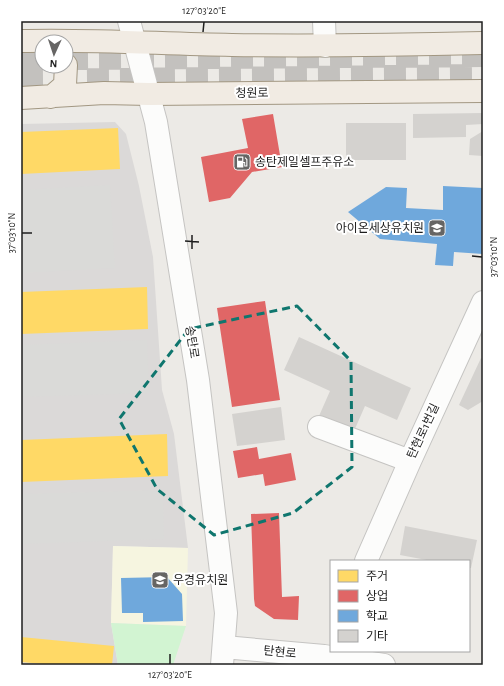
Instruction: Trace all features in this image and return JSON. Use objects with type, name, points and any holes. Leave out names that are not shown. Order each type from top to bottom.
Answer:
[{"type":"main road","points":[[74,38],[132,31],[218,45],[325,46],[483,43]]},
{"type":"main road","points":[[21,41],[34,41]]},
{"type":"main road","points":[[52,97],[66,85],[66,74]]},
{"type":"main road","name":"청원로","points":[[21,98],[104,93],[149,94],[483,91]]},
{"type":"street","points":[[324,21],[325,46]]},
{"type":"street","name":"송탄로","points":[[132,31],[156,122],[198,380],[226,613],[223,656],[213,665]]},
{"type":"street","name":"탄현로1번길","points":[[366,560],[410,461],[482,306]]},
{"type":"street","points":[[319,427],[410,461]]},
{"type":"street","name":"탄현로","points":[[223,656],[327,648]]},
{"type":"street","name":"탄현로","points":[[340,652],[384,665]]},
{"type":"highlighted area","points":[[297,306],[351,361],[352,467],[293,513],[214,535],[157,489],[119,419],[189,329]]},
{"type":"shaded area","points":[[115,122],[126,134],[139,186],[153,257],[162,390],[174,434],[188,548],[113,546],[111,623],[118,665],[21,665],[21,124]]},
{"type":"shaded area","points":[[110,185],[115,268],[21,273],[21,190]]},
{"type":"shaded area","points":[[147,340],[149,393],[21,397],[21,345]]},
{"type":"shaded area","points":[[163,490],[164,539],[21,544],[21,494]]},
{"type":"shaded area","points":[[113,546],[188,548],[186,626],[111,623]]},
{"type":"green space","points":[[111,623],[186,626],[173,665],[118,665]]},
{"type":"building: 주거","points":[[118,128],[120,169],[21,174],[21,132]]},
{"type":"building: 주거","points":[[147,287],[148,329],[21,334],[21,292]]},
{"type":"building: 주거","points":[[167,434],[168,476],[21,482],[21,440]]},
{"type":"building: 주거","points":[[21,637],[114,646],[112,665],[54,665],[21,662]]},
{"type":"building: 상업","name":"송탄제일셀프주유소","points":[[273,114],[282,167],[252,172],[230,198],[209,202],[201,157],[248,148],[242,119]]},
{"type":"building: 상업","points":[[265,301],[280,400],[232,407],[217,308]]},
{"type":"building: 상업","points":[[257,447],[259,459],[291,453],[296,480],[265,486],[263,474],[238,478],[233,451]]},
{"type":"building: 상업","points":[[279,513],[282,597],[299,596],[298,620],[274,619],[255,606],[251,514]]},
{"type":"building: 학교","name":"아이온세상유치원","points":[[443,186],[483,188],[483,254],[454,252],[453,266],[435,265],[437,244],[380,239],[348,212],[386,187],[407,188],[406,208],[443,210]]},
{"type":"building: 학교","points":[[167,577],[182,594],[183,621],[143,622],[143,613],[122,613],[121,578]]},
{"type":"building: 기타","points":[[21,49],[30,49],[34,52],[34,74],[37,74],[37,87],[21,94]]},
{"type":"building: 기타","points":[[483,113],[483,124],[466,125],[466,137],[413,138],[413,114]]},
{"type":"building: 기타","points":[[346,123],[406,123],[406,160],[346,160]]},
{"type":"building: 기타","points":[[483,131],[483,156],[469,155],[470,139]]},
{"type":"building: 기타","points":[[299,337],[411,388],[397,420],[365,406],[354,431],[319,416],[330,391],[284,370]]},
{"type":"building: 기타","points":[[481,358],[483,359],[483,401],[468,410],[459,405]]},
{"type":"building: 기타","points":[[281,407],[285,440],[237,446],[232,414]]},
{"type":"building: 기타","points":[[405,526],[477,540],[471,568],[470,560],[427,560],[400,555]]},
{"type":"tunnel","points":[[74,59],[483,56]]},
{"type":"tunnel","points":[[21,60],[34,60]]},
{"type":"tunnel","points":[[21,80],[483,75]]},
{"type":"place","name":"송탄제일셀프주유소","points":[[242,162]]},
{"type":"place","name":"아이온세상유치원","points":[[437,228]]},
{"type":"place","name":"우경유치원","points":[[160,580]]}]
